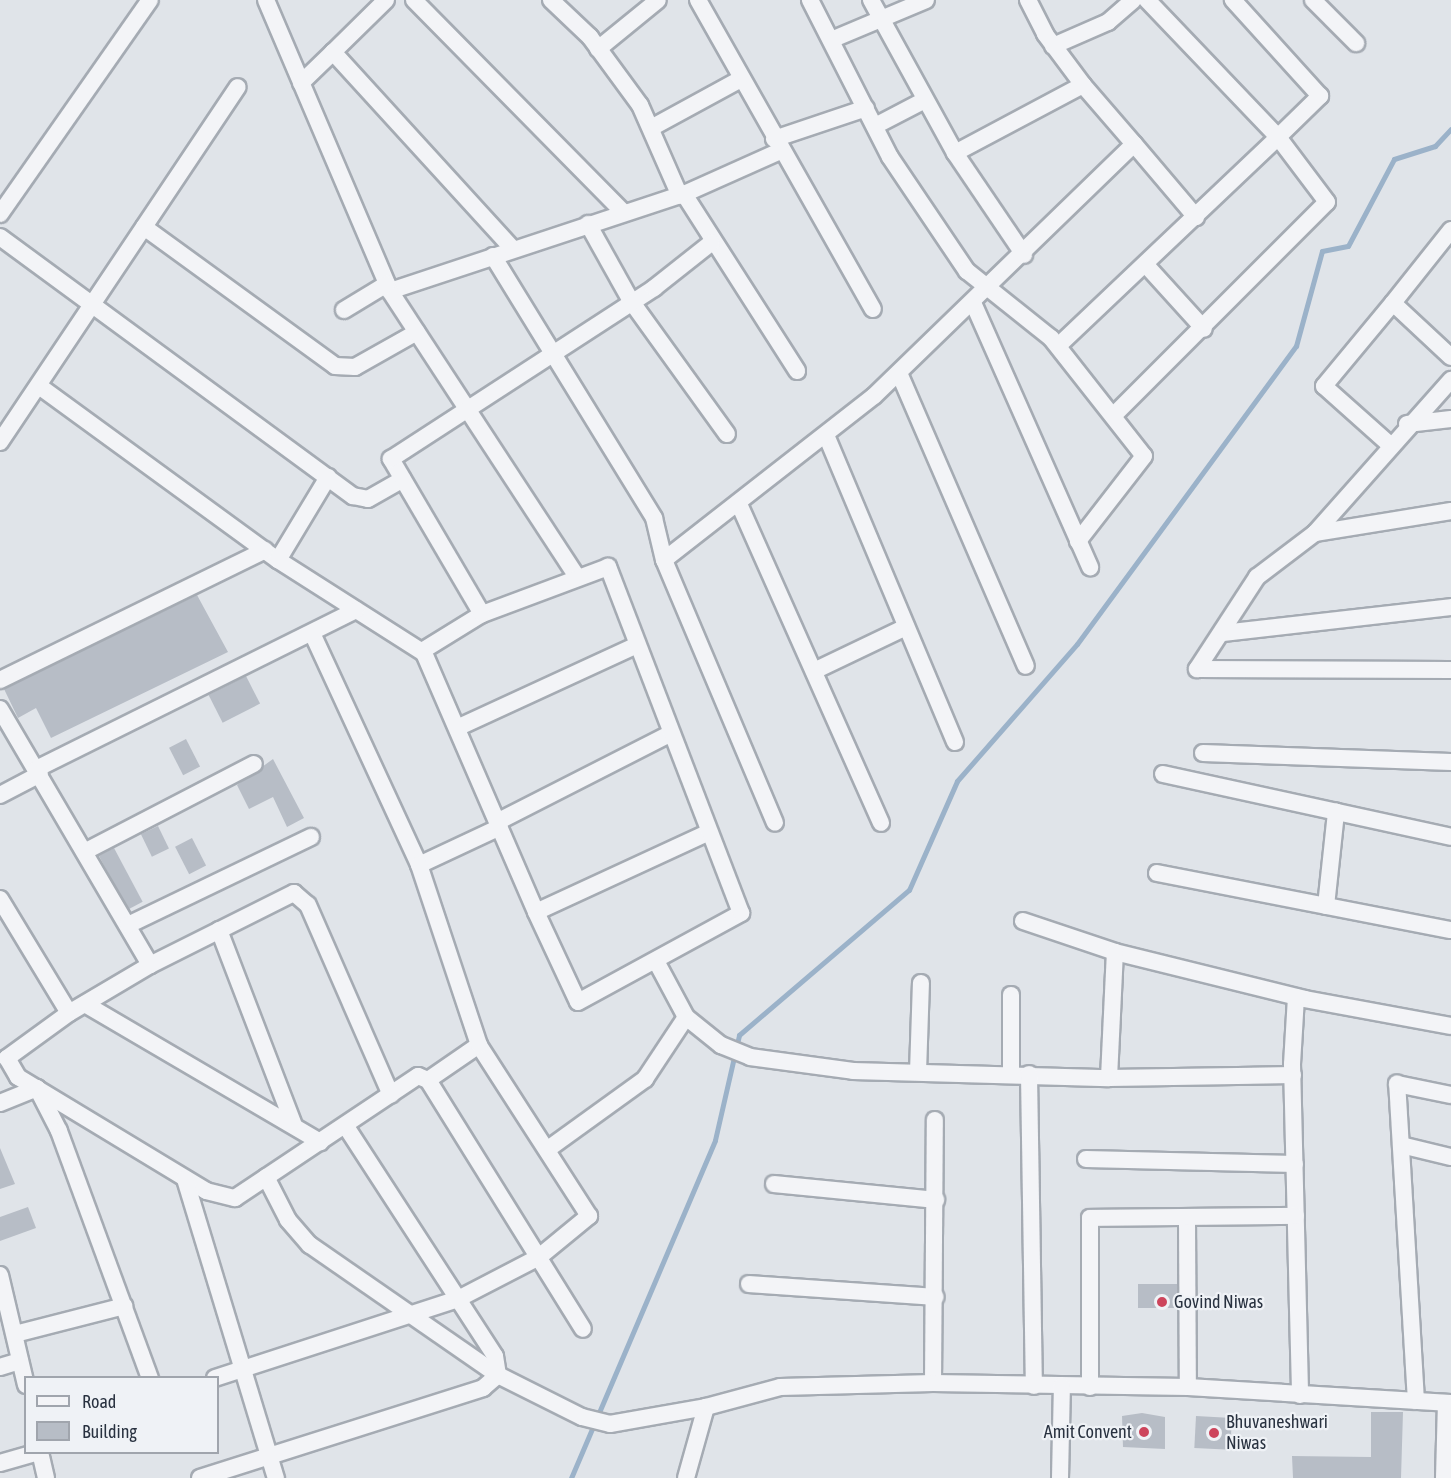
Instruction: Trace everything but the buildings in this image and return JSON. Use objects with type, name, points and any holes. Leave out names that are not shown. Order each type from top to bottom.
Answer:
[{"type":"street","points":[[0,214],[150,0]]},
{"type":"street","points":[[266,0],[388,288],[577,577]]},
{"type":"street","points":[[301,83],[386,0]]},
{"type":"street","points":[[414,0],[624,212]]},
{"type":"street","points":[[551,0],[598,49],[651,128],[682,195],[711,243],[797,371]]},
{"type":"street","points":[[598,49],[658,0]]},
{"type":"street","points":[[698,0],[739,80],[873,309]]},
{"type":"street","points":[[810,0],[890,157],[967,271],[1058,346],[1144,456],[1078,541]]},
{"type":"street","points":[[871,0],[955,153],[1024,255]]},
{"type":"street","points":[[831,40],[926,0]]},
{"type":"street","points":[[1028,0],[1053,46],[1083,86],[1196,217]]},
{"type":"street","points":[[1053,46],[1108,22],[1133,0]]},
{"type":"street","points":[[1114,415],[1204,329],[1327,202],[1278,137],[1147,0]]},
{"type":"street","points":[[1058,346],[1146,265],[1320,96],[1233,0]]},
{"type":"street","points":[[1321,4],[1356,43]]},
{"type":"street","points":[[333,52],[513,249]]},
{"type":"street","points":[[651,128],[739,80]]},
{"type":"street","points":[[955,153],[1083,86]]},
{"type":"street","points":[[0,442],[238,87]]},
{"type":"street","points":[[875,126],[925,100]]},
{"type":"street","points":[[345,310],[388,288],[682,195],[777,145],[866,108]]},
{"type":"street","points":[[664,560],[826,435],[899,373],[974,305],[1134,144]]},
{"type":"street","points":[[588,224],[631,302],[728,434]]},
{"type":"street","points":[[144,228],[335,366],[356,367],[417,333]]},
{"type":"street","points":[[1389,444],[1324,386],[1451,230]]},
{"type":"street","points":[[0,237],[92,307],[363,500],[403,479]]},
{"type":"street","points":[[482,614],[391,459],[549,353],[631,302],[711,243]]},
{"type":"street","points":[[493,256],[549,353],[654,518],[664,560],[775,823]]},
{"type":"street","points":[[1146,265],[1204,329]]},
{"type":"street","points":[[1393,303],[1451,357]]},
{"type":"street","points":[[974,305],[1090,567]]},
{"type":"street","points":[[899,373],[1026,666]]},
{"type":"street","points":[[1451,380],[1389,444],[1315,533],[1257,577],[1223,633],[1197,669],[1451,670]]},
{"type":"street","points":[[39,386],[272,555],[422,651],[459,727],[536,912],[578,1002],[656,962],[741,914],[707,832],[608,567],[482,614],[422,651]]},
{"type":"street","points":[[1407,424],[1451,419]]},
{"type":"street","points":[[826,435],[955,742]]},
{"type":"street","points":[[0,680],[272,555],[328,477]]},
{"type":"street","points":[[739,504],[881,823]]},
{"type":"street","points":[[1315,533],[1451,511]]},
{"type":"street","points":[[1223,633],[1451,607]]},
{"type":"street","points":[[0,795],[38,772],[356,609]]},
{"type":"street","points":[[814,671],[906,627]]},
{"type":"street","points":[[218,1376],[458,1299],[539,1257],[589,1216],[479,1045],[419,865],[312,633]]},
{"type":"street","points":[[459,727],[636,645]]},
{"type":"street","points":[[0,709],[86,851],[150,965]]},
{"type":"street","points":[[419,865],[670,734]]},
{"type":"street","points":[[1203,753],[1451,762]]},
{"type":"street","points":[[86,851],[254,764]]},
{"type":"street","points":[[1163,774],[1451,837]]},
{"type":"street","points":[[1326,906],[1336,813]]},
{"type":"street","points":[[536,912],[707,832]]},
{"type":"street","points":[[128,925],[312,837]]},
{"type":"street","points":[[1157,873],[1451,930]]},
{"type":"street","points":[[391,1095],[308,905],[294,893],[150,965],[4,1053],[18,1077],[185,1179],[235,1198],[391,1095],[418,1076],[428,1080],[583,1329]]},
{"type":"street","points":[[0,899],[69,1014]]},
{"type":"street","points":[[1023,921],[1115,952],[1296,997],[1451,1026]]},
{"type":"street","points":[[219,930],[294,1125]]},
{"type":"street","points":[[1109,1078],[1115,952]]},
{"type":"street","points":[[656,962],[687,1017],[721,1045],[750,1057],[820,1068],[918,1072],[1011,1073],[1109,1078],[1293,1075]]},
{"type":"street","points":[[918,1072],[921,984]]},
{"type":"street","points":[[1011,995],[1011,1073]]},
{"type":"street","points":[[1296,997],[1293,1075],[1300,1395]]},
{"type":"street","points":[[85,1004],[320,1142]]},
{"type":"street","points":[[548,1149],[645,1079],[687,1017]]},
{"type":"street","points":[[428,1080],[479,1045]]},
{"type":"street","points":[[1029,1074],[1034,1386]]},
{"type":"street","points":[[1416,1401],[1397,1084],[1451,1095]]},
{"type":"street","points":[[0,1103],[37,1088]]},
{"type":"street","points":[[37,1088],[59,1131],[150,1376]]},
{"type":"street","points":[[933,1383],[936,1297],[935,1120]]},
{"type":"street","points":[[345,1125],[495,1356],[498,1375]]},
{"type":"street","points":[[1401,1145],[1451,1157]]},
{"type":"street","points":[[1086,1159],[1295,1164]]},
{"type":"street","points":[[266,1177],[288,1220],[310,1245],[498,1375],[582,1417],[610,1424],[706,1407],[780,1387],[933,1383],[1188,1387],[1449,1403],[1444,1478]]},
{"type":"street","points":[[185,1179],[276,1478]]},
{"type":"street","points":[[774,1184],[936,1200]]},
{"type":"street","points":[[1090,1387],[1090,1218],[1187,1221],[1296,1216]]},
{"type":"street","points":[[1187,1221],[1188,1387]]},
{"type":"street","points":[[0,1275],[24,1377]]},
{"type":"street","points":[[749,1284],[936,1297]]},
{"type":"street","points":[[15,1334],[124,1306]]},
{"type":"street","points":[[0,1366],[20,1361]]},
{"type":"street","points":[[200,1478],[483,1388],[498,1375]]},
{"type":"street","points":[[1060,1478],[1062,1386]]},
{"type":"street","points":[[686,1478],[706,1407]]},
{"type":"street","points":[[0,1463],[32,1454]]},
{"type":"street","points":[[40,1454],[46,1478]]},
{"type":"waterway","points":[[571,1478],[715,1140],[739,1035],[909,890],[957,781],[1077,644],[1296,346],[1322,251],[1348,246],[1394,159],[1435,146],[1451,129]]},
{"type":"place","name":"Govind Niwas","points":[[1162,1302]]},
{"type":"place","name":"Amit Convent","points":[[1144,1432]]},
{"type":"place","name":"Bhuvaneshwari Niwas","points":[[1214,1433]]}]
